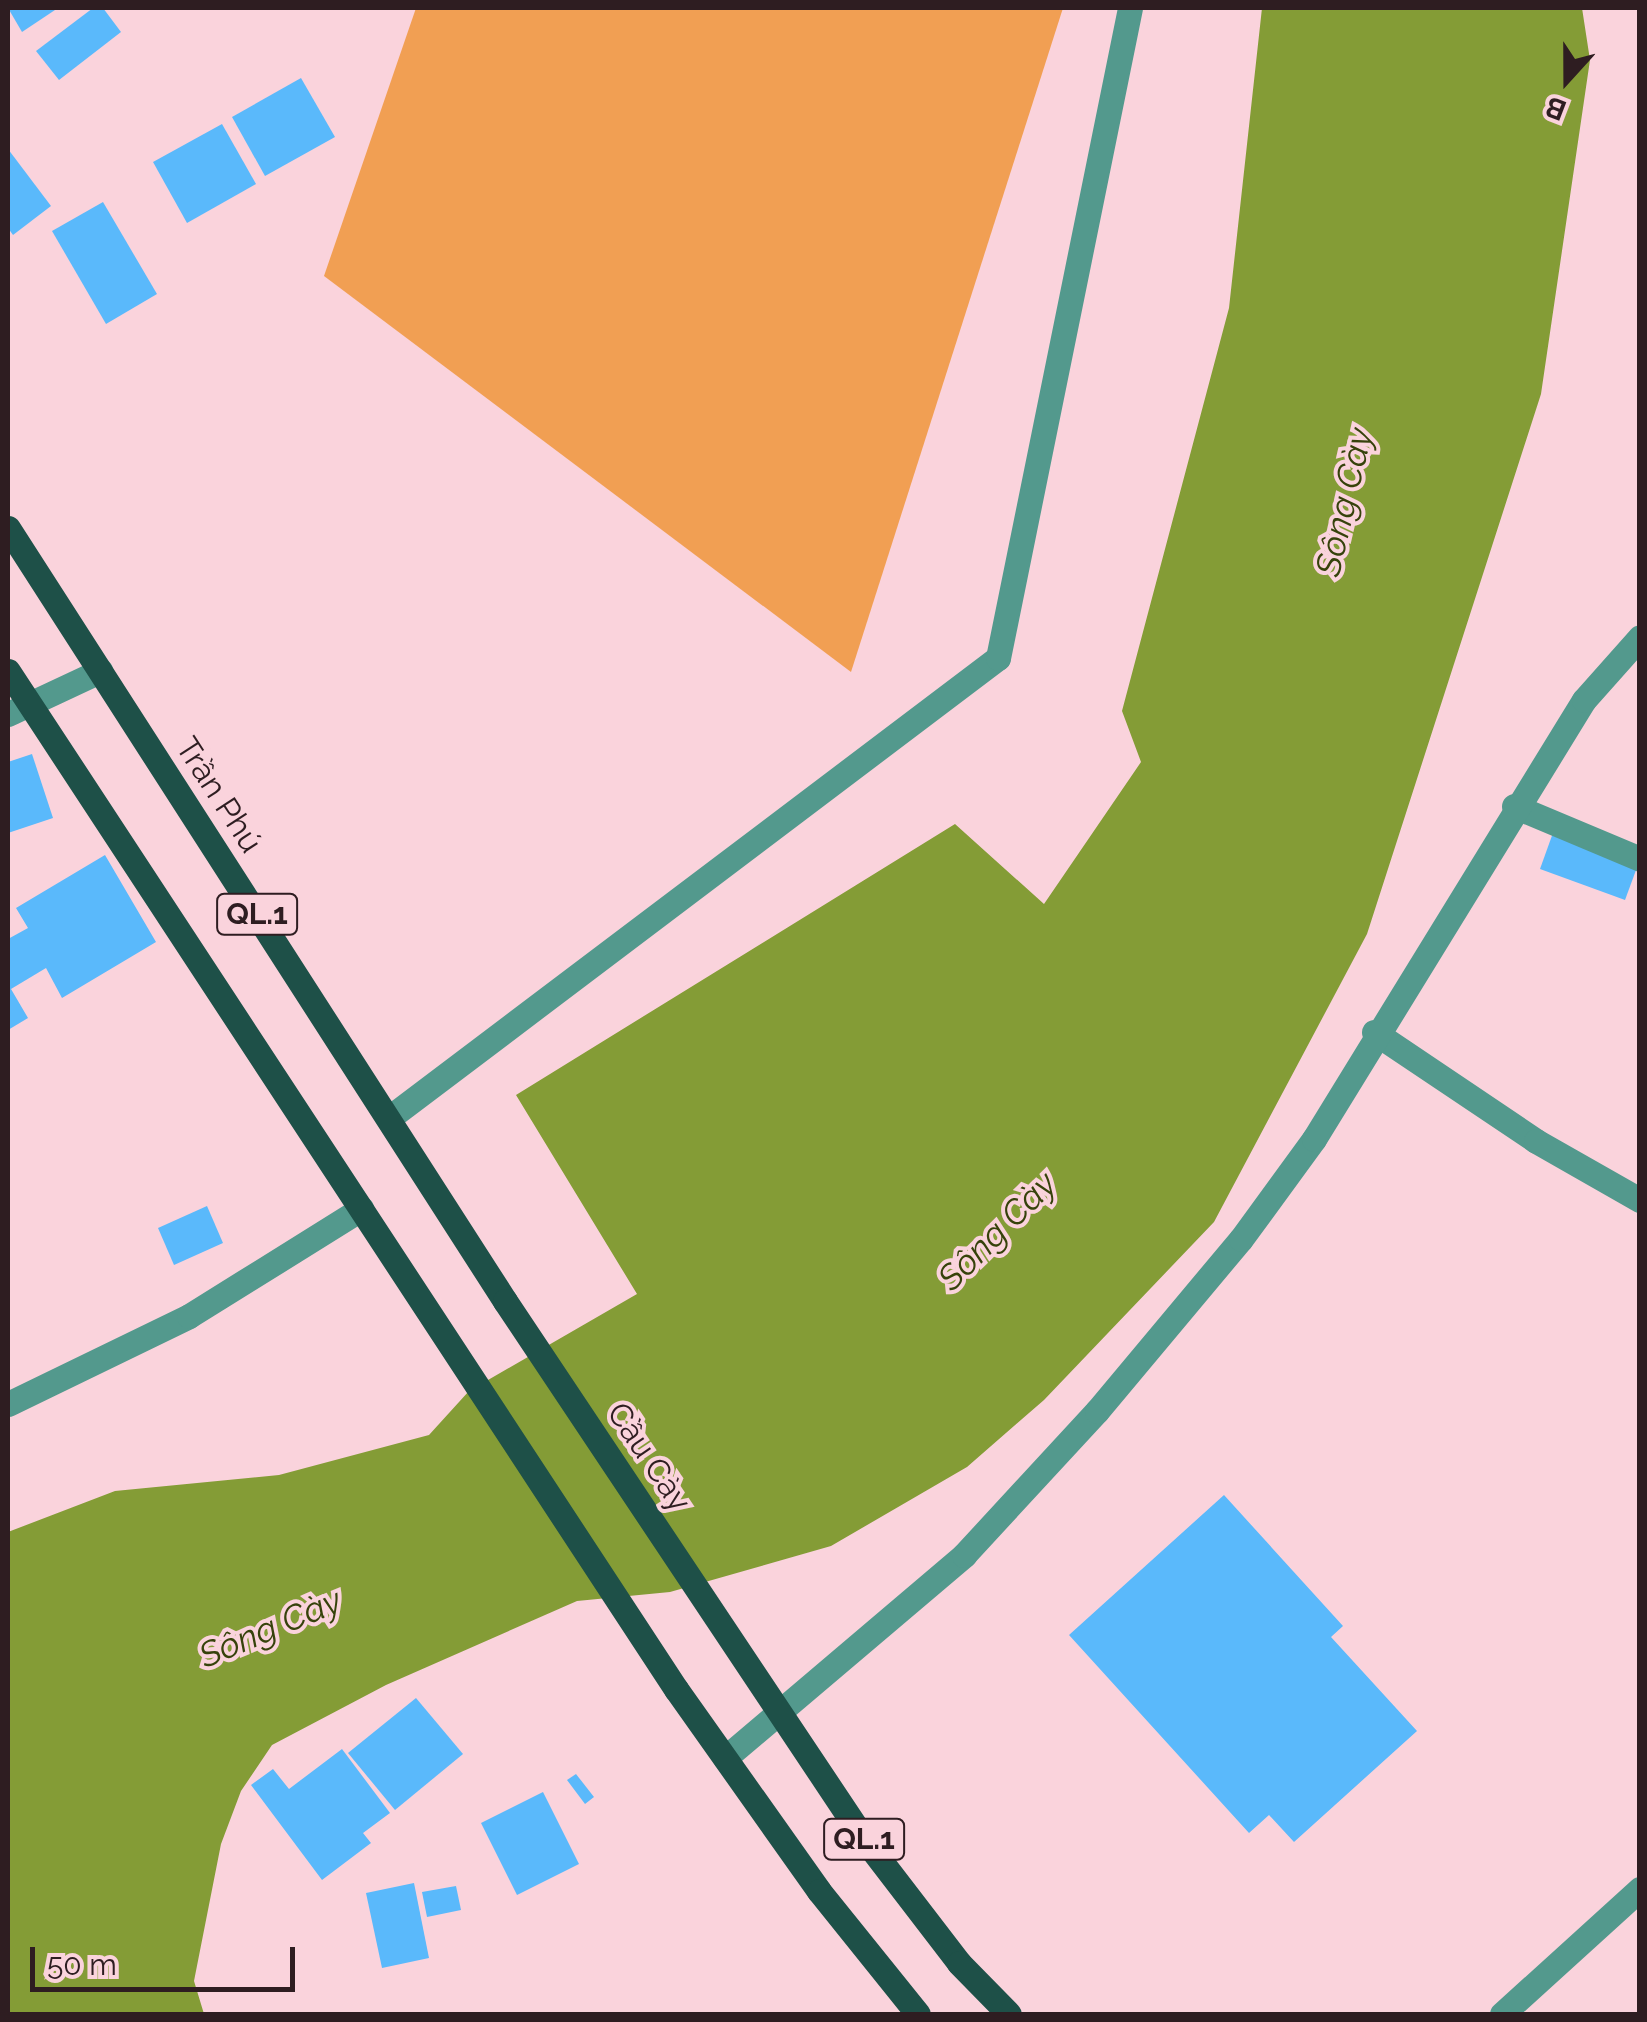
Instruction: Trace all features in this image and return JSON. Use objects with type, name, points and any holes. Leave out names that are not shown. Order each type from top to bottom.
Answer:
[{"type":"main road","name":"Trần Phú","points":[[8,528],[505,1301]]},
{"type":"main road","name":"QL.1","points":[[8,672],[18,709],[361,1209],[444,1343],[676,1689],[918,2014]]},
{"type":"main road","name":"Cầu Cày","points":[[505,1301],[784,1715]]},
{"type":"main road","name":"QL.1","points":[[784,1715],[864,1839],[959,1962],[1009,2014]]},
{"type":"street","points":[[390,1118],[998,658],[1130,8]]},
{"type":"street","points":[[726,1758],[784,1715],[964,1554],[1097,1410],[1241,1239],[1314,1139],[1374,1032],[1584,700],[1640,638]]},
{"type":"street","points":[[18,709],[100,671]]},
{"type":"street","points":[[1514,806],[1640,859]]},
{"type":"street","points":[[1374,1032],[1536,1141],[1640,1200]]},
{"type":"street","points":[[8,1404],[189,1316],[361,1209]]},
{"type":"street","points":[[1502,2014],[1640,1890]]},
{"type":"shaded area","points":[[416,8],[1063,8],[851,672],[324,276]]},
{"type":"water","name":"Sông Cày","points":[[1262,8],[1582,8],[1590,60],[1541,394],[1367,934],[1214,1222],[1044,1400],[967,1467],[831,1546],[670,1592],[577,1601],[386,1685],[272,1745],[241,1791],[221,1844],[194,1981],[204,2014],[8,2014],[8,1532],[115,1491],[279,1475],[429,1435],[469,1391],[637,1294],[516,1095],[955,824],[1044,904],[1141,762],[1122,711],[1229,308]]},
{"type":"building","points":[[8,8],[58,8],[22,32]]},
{"type":"building","points":[[93,8],[103,8],[121,32],[59,80],[36,51]]},
{"type":"building","points":[[301,78],[335,137],[265,176],[232,117]]},
{"type":"building","points":[[222,124],[256,184],[187,223],[153,162]]},
{"type":"building","points":[[8,149],[51,206],[13,235],[8,228]]},
{"type":"building","points":[[103,202],[157,294],[106,324],[52,231]]},
{"type":"building","points":[[32,754],[53,818],[8,833],[8,762]]},
{"type":"building","points":[[1554,830],[1639,862],[1625,900],[1540,869]]},
{"type":"building","points":[[105,855],[156,942],[62,998],[46,968],[11,989],[28,1018],[8,1030],[8,939],[28,928],[16,908]]},
{"type":"building","points":[[207,1206],[223,1243],[174,1265],[158,1228]]},
{"type":"building","points":[[1224,1495],[1343,1626],[1331,1637],[1417,1731],[1294,1842],[1269,1815],[1249,1833],[1069,1635]]},
{"type":"building","points":[[416,1698],[463,1754],[395,1810],[348,1753]]},
{"type":"building","points":[[342,1749],[390,1813],[363,1833],[371,1843],[322,1880],[251,1785],[273,1769],[289,1789]]},
{"type":"building","points":[[576,1774],[594,1797],[585,1804],[567,1780]]},
{"type":"building","points":[[543,1792],[579,1864],[517,1895],[481,1823]]},
{"type":"building","points":[[414,1883],[429,1958],[382,1968],[366,1893]]},
{"type":"building","points":[[456,1886],[461,1910],[427,1917],[422,1892]]}]
